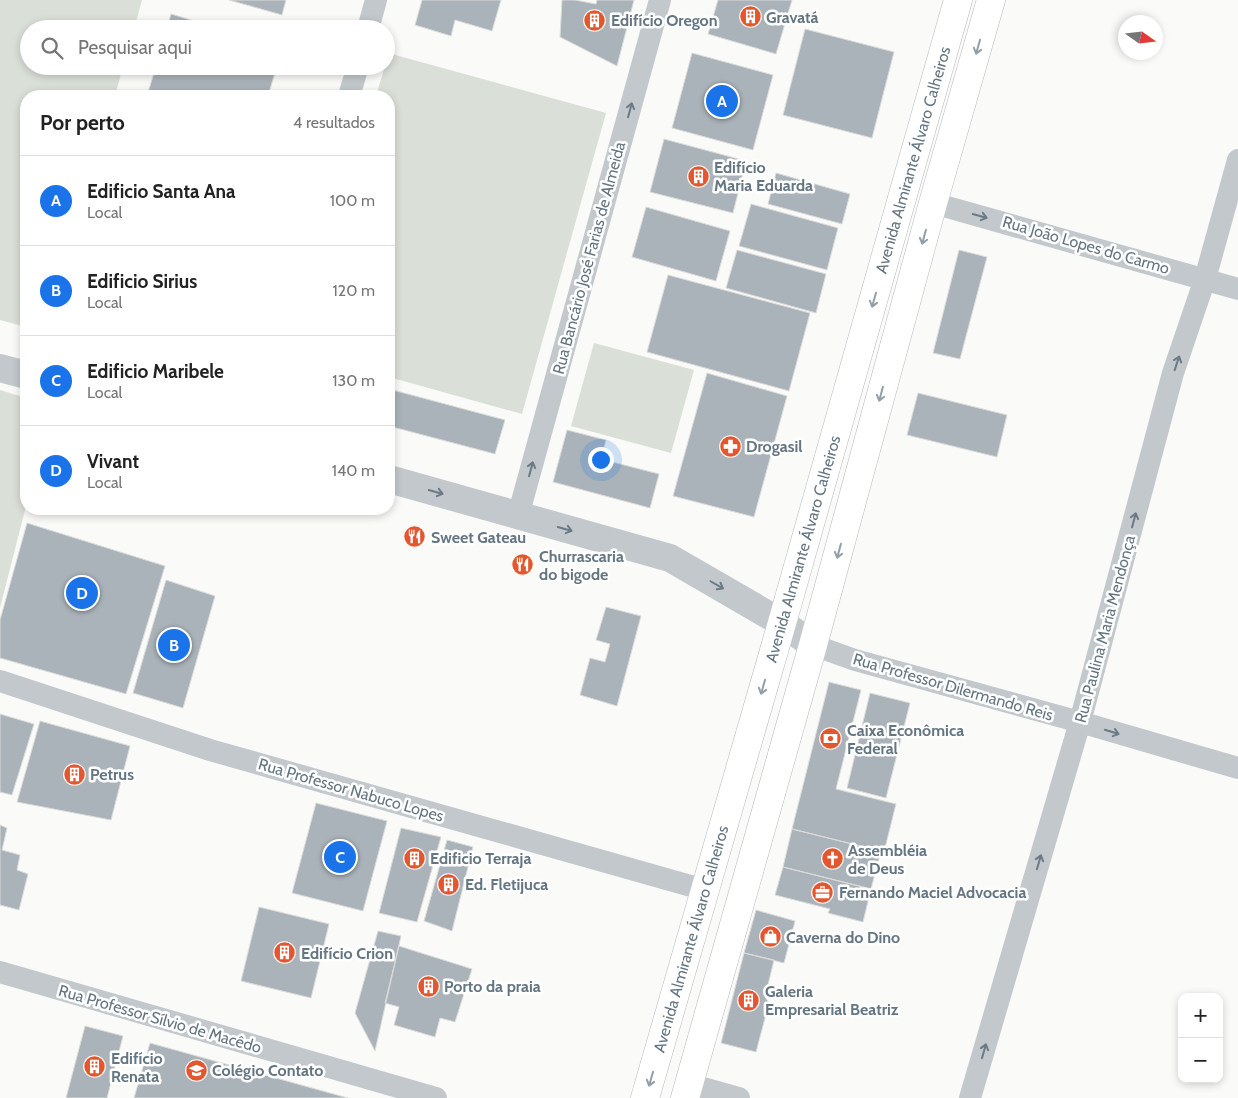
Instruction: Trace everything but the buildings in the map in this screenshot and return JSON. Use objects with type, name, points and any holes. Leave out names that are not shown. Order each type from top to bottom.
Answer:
[{"type":"main road","name":"Avenida Almirante Álvaro Calheiros","points":[[645,1098],[782,624],[958,0]]},
{"type":"main road","name":"Avenida Almirante Álvaro Calheiros","points":[[687,1091],[991,0]]},
{"type":"street","points":[[370,20],[376,0]]},
{"type":"street","name":"Rua Bancário José Farias de Almeida","points":[[518,516],[660,0]]},
{"type":"street","points":[[351,90],[355,75]]},
{"type":"street","name":"Rua Paulina Maria Mendonça","points":[[970,1098],[1080,722],[1174,373],[1205,279],[1238,160]]},
{"type":"street","name":"Rua João Lopes do Carmo","points":[[933,203],[1238,289]]},
{"type":"street","points":[[0,368],[20,373]]},
{"type":"street","points":[[395,481],[670,558],[813,644]]},
{"type":"street","name":"Rua Professor Dilermando Reis","points":[[813,644],[855,660],[1238,768]]},
{"type":"street","name":"Rua Professor Nabuco Lopes","points":[[0,681],[210,750],[705,890]]},
{"type":"street","name":"Rua Professor Sílvio de Macêdo","points":[[0,972],[436,1098]]},
{"type":"street","points":[[687,1091],[739,1098]]},
{"type":"shaded area","points":[[0,0],[142,0],[136,20],[20,20],[20,75],[121,75],[117,90],[20,90],[20,325],[0,320]]},
{"type":"shaded area","points":[[395,55],[606,113],[522,414],[395,379],[395,90],[378,90],[382,75],[395,75]]},
{"type":"shaded area","points":[[594,343],[694,370],[671,453],[571,426]]},
{"type":"shaded area","points":[[0,390],[20,396],[20,515],[24,515],[0,608]]},
{"type":"place","name":"Gravatá","points":[[750,17]]},
{"type":"place","name":"Edifício Oregon","points":[[595,20]]},
{"type":"place","name":"Edificio Santa Ana","points":[[722,101]]},
{"type":"place","name":"Edifício Maria Eduarda","points":[[698,176]]},
{"type":"place","name":"Drogasil","points":[[730,446]]},
{"type":"place","name":"Sweet Gateau","points":[[415,537]]},
{"type":"place","name":"Churrascaria do bigode","points":[[523,565]]},
{"type":"place","name":"Vivant","points":[[82,593]]},
{"type":"place","name":"Edificio Sirius","points":[[174,645]]},
{"type":"place","name":"Caixa Econômica Federal","points":[[831,739]]},
{"type":"place","name":"Petrus","points":[[74,774]]},
{"type":"place","name":"Edificio Maribele","points":[[340,857]]},
{"type":"place","name":"Edificio Terraja","points":[[414,858]]},
{"type":"place","name":"Assembléia de Deus","points":[[832,859]]},
{"type":"place","name":"Ed. Fletijuca","points":[[449,884]]},
{"type":"place","name":"Fernando Maciel Advocacia","points":[[823,892]]},
{"type":"place","name":"Caverna do Dino","points":[[770,937]]},
{"type":"place","name":"Edifício Crion","points":[[285,953]]},
{"type":"place","name":"Porto da praia","points":[[428,986]]},
{"type":"place","name":"Galeria Empresarial Beatriz","points":[[749,1000]]},
{"type":"place","name":"Edifício Renata","points":[[95,1067]]},
{"type":"place","name":"Colégio Contato","points":[[196,1070]]}]
